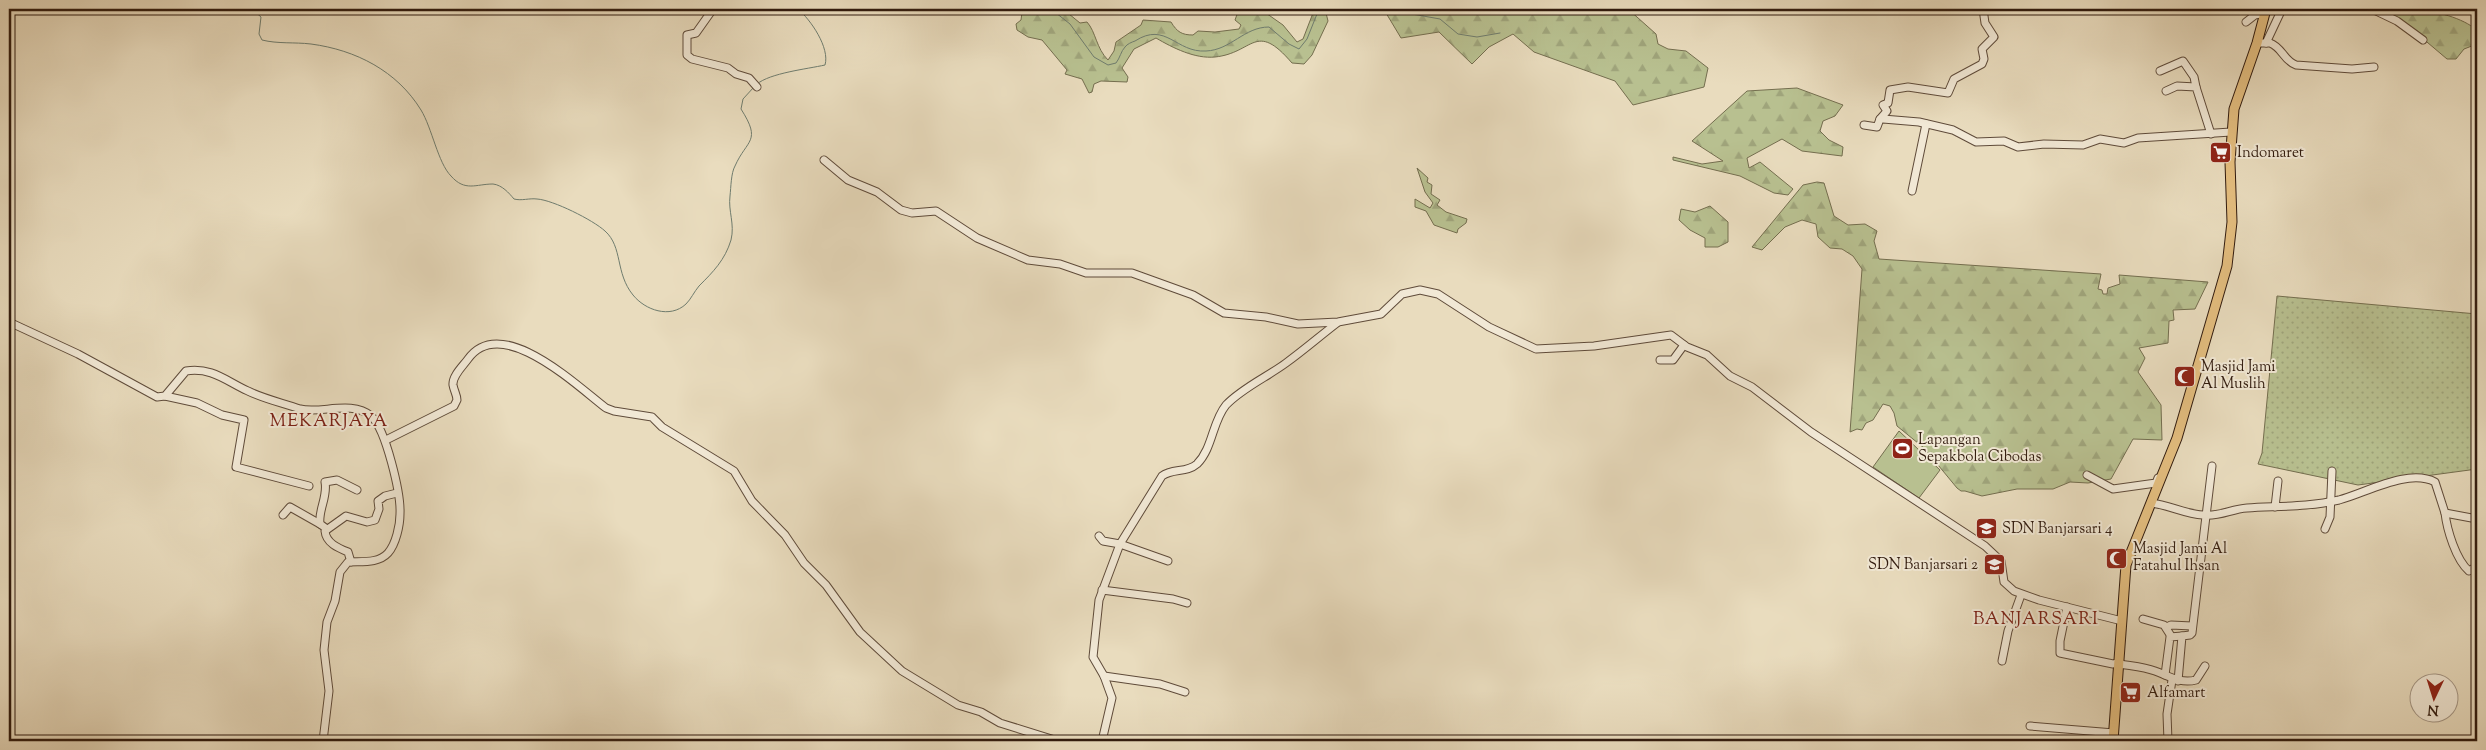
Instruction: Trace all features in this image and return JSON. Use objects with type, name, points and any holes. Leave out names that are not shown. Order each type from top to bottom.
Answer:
[{"type":"main road","points":[[2114,737],[2126,565],[2178,432],[2227,266],[2232,222],[2231,132],[2238,92],[2261,43],[2266,11]]},
{"type":"street","points":[[713,9],[696,33],[687,35],[687,54],[692,59],[728,68],[755,84]]},
{"type":"street","points":[[1864,125],[1876,127],[1884,115],[1883,104],[1888,103],[1890,90],[1908,87],[1948,94],[1954,79],[1982,64],[1984,59],[1982,48],[1994,37],[1985,23],[1983,9]]},
{"type":"street","points":[[2282,9],[2261,43],[2273,45],[2289,62],[2296,65],[2352,69],[2374,67]]},
{"type":"street","points":[[2372,9],[2397,20],[2423,40]]},
{"type":"street","points":[[2246,22],[2255,15],[2266,11]]},
{"type":"street","points":[[2160,71],[2183,61],[2194,77],[2211,134]]},
{"type":"street","points":[[2166,91],[2177,86],[2196,87]]},
{"type":"street","points":[[1884,115],[1953,130],[1976,142],[2004,141],[2021,148],[2041,144],[2083,145],[2100,140],[2124,144],[2136,138],[2200,132],[2211,134],[2231,132]]},
{"type":"street","points":[[1912,192],[1926,124]]},
{"type":"street","points":[[824,160],[848,180],[877,192],[901,210],[912,213],[936,211],[977,238],[1028,260],[1060,264],[1086,273],[1132,273],[1193,295],[1224,313],[1266,317],[1298,324],[1338,322],[1380,314],[1402,294],[1420,290],[1438,294],[1489,327],[1536,349],[1548,350],[1594,346],[1666,335],[1675,337],[1684,345],[1707,354],[1735,379],[1747,384],[1811,432],[1985,546],[2002,561],[2007,587],[2020,595],[2122,620]]},
{"type":"street","points":[[9,322],[78,354],[153,396],[165,396],[197,403],[222,415],[244,420],[236,467],[309,486]]},
{"type":"street","points":[[1102,741],[1112,704],[1111,692],[1093,657],[1098,606],[1102,590],[1120,544],[1162,476],[1185,470],[1198,463],[1211,439],[1220,415],[1228,404],[1286,364],[1338,322]]},
{"type":"street","points":[[386,440],[454,406],[457,400],[453,385],[454,378],[471,355],[482,345],[524,349],[611,410],[650,416],[662,427],[734,471],[752,501],[785,535],[804,563],[826,585],[860,632],[902,671],[958,705],[981,712],[1000,723],[1058,741]]},
{"type":"street","points":[[1660,360],[1673,360],[1684,345]]},
{"type":"street","points":[[165,396],[186,371],[212,373],[228,379],[247,391],[309,411],[338,408],[366,413],[375,420],[386,440],[400,514],[390,552],[378,560],[351,562],[346,564],[340,572],[327,622],[324,650],[329,691],[323,741]]},
{"type":"street","points":[[2171,636],[2191,635],[2212,466]]},
{"type":"street","points":[[2325,529],[2329,521],[2332,471]]},
{"type":"street","points":[[2087,475],[2113,489],[2156,483],[2159,476],[2159,484]]},
{"type":"street","points":[[2150,503],[2205,516],[2223,515],[2248,508],[2330,502],[2382,484],[2409,478],[2423,478],[2435,482],[2451,534],[2464,565],[2469,572],[2477,566]]},
{"type":"street","points":[[320,524],[326,481],[337,480],[357,490]]},
{"type":"street","points":[[2275,507],[2278,484]]},
{"type":"street","points":[[351,562],[348,552],[332,543],[326,536],[327,529],[346,516],[367,522],[375,520],[379,509],[378,501],[385,496],[397,493]]},
{"type":"street","points":[[283,515],[290,507],[327,529]]},
{"type":"street","points":[[2445,513],[2477,519]]},
{"type":"street","points":[[1099,536],[1103,541],[1120,544],[1168,562]]},
{"type":"street","points":[[1102,590],[1173,599],[1187,603]]},
{"type":"street","points":[[2002,661],[2008,630],[2020,595]]},
{"type":"street","points":[[2067,606],[2060,641],[2060,653],[2152,670],[2175,680],[2195,680],[2205,666]]},
{"type":"street","points":[[2143,619],[2164,624],[2171,636],[2165,675]]},
{"type":"street","points":[[2167,628],[2171,624],[2192,626]]},
{"type":"street","points":[[2168,738],[2167,714],[2182,636]]},
{"type":"street","points":[[1104,676],[1160,684],[1185,692]]},
{"type":"street","points":[[2030,726],[2114,737]]},
{"type":"green space","points":[[1030,9],[1063,9],[1080,23],[1087,22],[1108,60],[1114,51],[1116,42],[1141,25],[1143,20],[1171,22],[1180,32],[1193,35],[1198,31],[1215,32],[1239,29],[1241,25],[1235,20],[1239,9],[1263,11],[1283,25],[1297,42],[1303,39],[1313,13],[1306,9],[1325,9],[1328,21],[1312,55],[1304,64],[1292,63],[1280,50],[1270,43],[1262,41],[1254,42],[1228,54],[1207,57],[1184,52],[1156,38],[1134,49],[1122,68],[1128,77],[1127,82],[1101,81],[1094,84],[1092,92],[1089,93],[1082,79],[1065,74],[1067,70],[1042,40],[1028,37],[1017,30],[1016,24],[1021,20],[1022,12],[1027,12]]},
{"type":"green space","points":[[1381,9],[1628,9],[1656,34],[1658,44],[1668,49],[1686,51],[1708,68],[1704,87],[1633,105],[1615,81],[1534,52],[1513,34],[1489,47],[1472,64],[1439,32],[1401,38],[1386,13]]},
{"type":"green space","points":[[2375,9],[2416,9],[2419,13],[2440,13],[2464,22],[2475,29],[2477,44],[2464,49],[2456,59],[2447,59],[2408,26]]},
{"type":"green space","points":[[1797,88],[1843,105],[1835,116],[1823,121],[1820,131],[1829,140],[1843,147],[1842,156],[1802,151],[1782,139],[1747,158],[1749,168],[1760,162],[1793,189],[1788,195],[1774,193],[1740,176],[1673,160],[1673,157],[1702,164],[1723,161],[1692,141],[1747,91]]},
{"type":"green space","points":[[1417,168],[1428,178],[1427,182],[1432,185],[1431,194],[1440,200],[1437,205],[1446,212],[1467,219],[1466,223],[1458,229],[1457,233],[1434,225],[1426,211],[1415,207],[1415,199],[1430,208],[1433,203],[1425,192]]},
{"type":"green space","points":[[1817,182],[1824,183],[1834,216],[1848,225],[1865,224],[1877,231],[1874,241],[1879,259],[2101,274],[2098,289],[2102,290],[2103,294],[2107,294],[2108,288],[2120,284],[2119,275],[2208,282],[2195,309],[2173,310],[2174,320],[2169,321],[2168,343],[2139,348],[2145,358],[2138,372],[2161,405],[2162,440],[2133,439],[2111,479],[2088,483],[2070,482],[2053,489],[2017,489],[1982,496],[1961,491],[1957,488],[1924,448],[1897,426],[1890,406],[1883,404],[1873,420],[1866,423],[1862,430],[1857,429],[1850,432],[1862,269],[1853,256],[1842,249],[1830,248],[1818,237],[1816,224],[1802,220],[1785,227],[1762,250],[1752,247],[1803,185]]},
{"type":"green space","points":[[1710,206],[1728,222],[1728,242],[1718,247],[1705,247],[1705,238],[1690,230],[1679,220],[1681,209],[1695,212]]},
{"type":"green space","points":[[2277,296],[2477,314],[2477,469],[2358,485],[2258,464],[2262,453]]},
{"type":"green space","name":"Lapangan Sepakbola Cibodas","points":[[1899,431],[1940,470],[1919,498],[1873,467]]},
{"type":"waterway","points":[[252,9],[261,17],[259,34],[262,40],[311,44],[344,51],[374,65],[400,84],[421,110],[442,163],[456,181],[466,186],[493,184],[505,190],[514,199],[537,199],[553,203],[572,211],[605,231],[611,237],[617,252],[627,287],[644,305],[658,311],[673,311],[680,309],[686,304],[725,254],[732,234],[731,180],[735,166],[748,145],[751,134],[751,128],[741,109],[743,99],[754,87]]},
{"type":"waterway","points":[[757,84],[779,74],[825,65],[826,58],[822,43],[808,20],[798,9]]},
{"type":"waterway","points":[[1051,9],[1070,24],[1094,57],[1108,65],[1116,63],[1128,44],[1155,34],[1187,47],[1206,51],[1223,47],[1252,31],[1269,27],[1289,44],[1299,49],[1307,39],[1319,9]]},
{"type":"waterway","points":[[1403,9],[1412,14],[1440,19],[1458,34],[1477,37],[1500,33]]},
{"type":"place","name":"Indomaret","points":[[2221,153]]},
{"type":"place","name":"Masjid Jami Al Muslih","points":[[2185,376]]},
{"type":"place","name":"Lapangan Sepakbola Cibodas","points":[[1902,449]]},
{"type":"place","name":"SDN Banjarsari 4","points":[[1986,529]]},
{"type":"place","name":"Masjid Jami Al Fatahul Ihsan","points":[[2117,558]]},
{"type":"place","name":"SDN Banjarsari 2","points":[[1994,565]]},
{"type":"place","name":"Alfamart","points":[[2131,693]]},
{"type":"district","name":"MEKARJAYA","points":[[329,422]]},
{"type":"district","name":"BANJARSARI","points":[[2036,620]]}]
